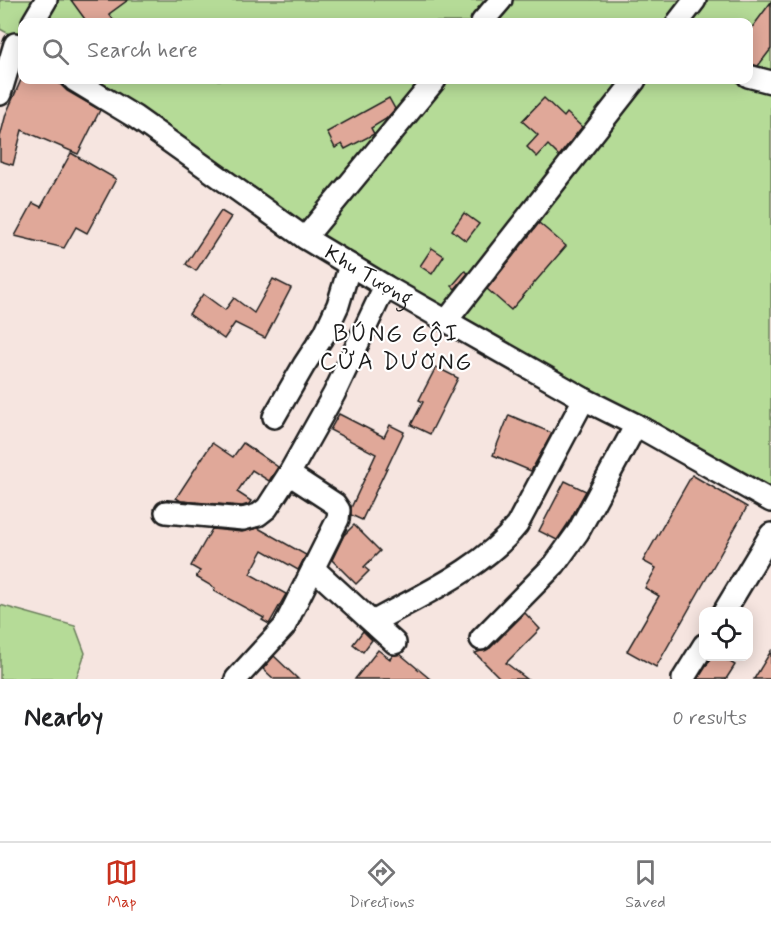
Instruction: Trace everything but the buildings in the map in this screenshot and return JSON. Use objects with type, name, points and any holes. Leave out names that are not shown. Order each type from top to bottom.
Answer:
[{"type":"street","points":[[35,18],[46,0]]},
{"type":"street","points":[[485,18],[501,0]]},
{"type":"street","points":[[681,18],[695,0]]},
{"type":"street","points":[[0,94],[16,43]]},
{"type":"street","points":[[753,77],[771,82]]},
{"type":"street","name":"Khu Tượng","points":[[81,84],[135,117],[305,238],[584,399],[636,425],[771,501]]},
{"type":"street","points":[[305,238],[432,84]]},
{"type":"street","points":[[447,320],[632,84]]},
{"type":"street","points":[[274,417],[304,364],[325,333],[338,305],[350,265]]},
{"type":"street","points":[[166,512],[243,519],[258,515],[267,508],[289,474],[334,393],[385,286]]},
{"type":"street","points":[[373,622],[445,582],[488,555],[505,540],[517,525],[584,399]]},
{"type":"street","points":[[481,639],[555,564],[578,532],[636,425]]},
{"type":"street","points":[[236,679],[284,627],[338,519],[339,510],[335,504],[289,474]]},
{"type":"street","points":[[727,607],[771,534]]},
{"type":"street","points":[[313,568],[395,643]]},
{"type":"street","points":[[683,679],[699,653]]},
{"type":"green space","points":[[0,0],[771,0],[771,493],[362,262],[98,84],[753,84],[753,18],[18,18],[18,39],[0,29]]},
{"type":"green space","points":[[0,605],[75,626],[85,653],[76,679],[0,679]]},
{"type":"district","name":"BÚNG GỘI CỬA DƯƠNG","points":[[396,348]]}]
